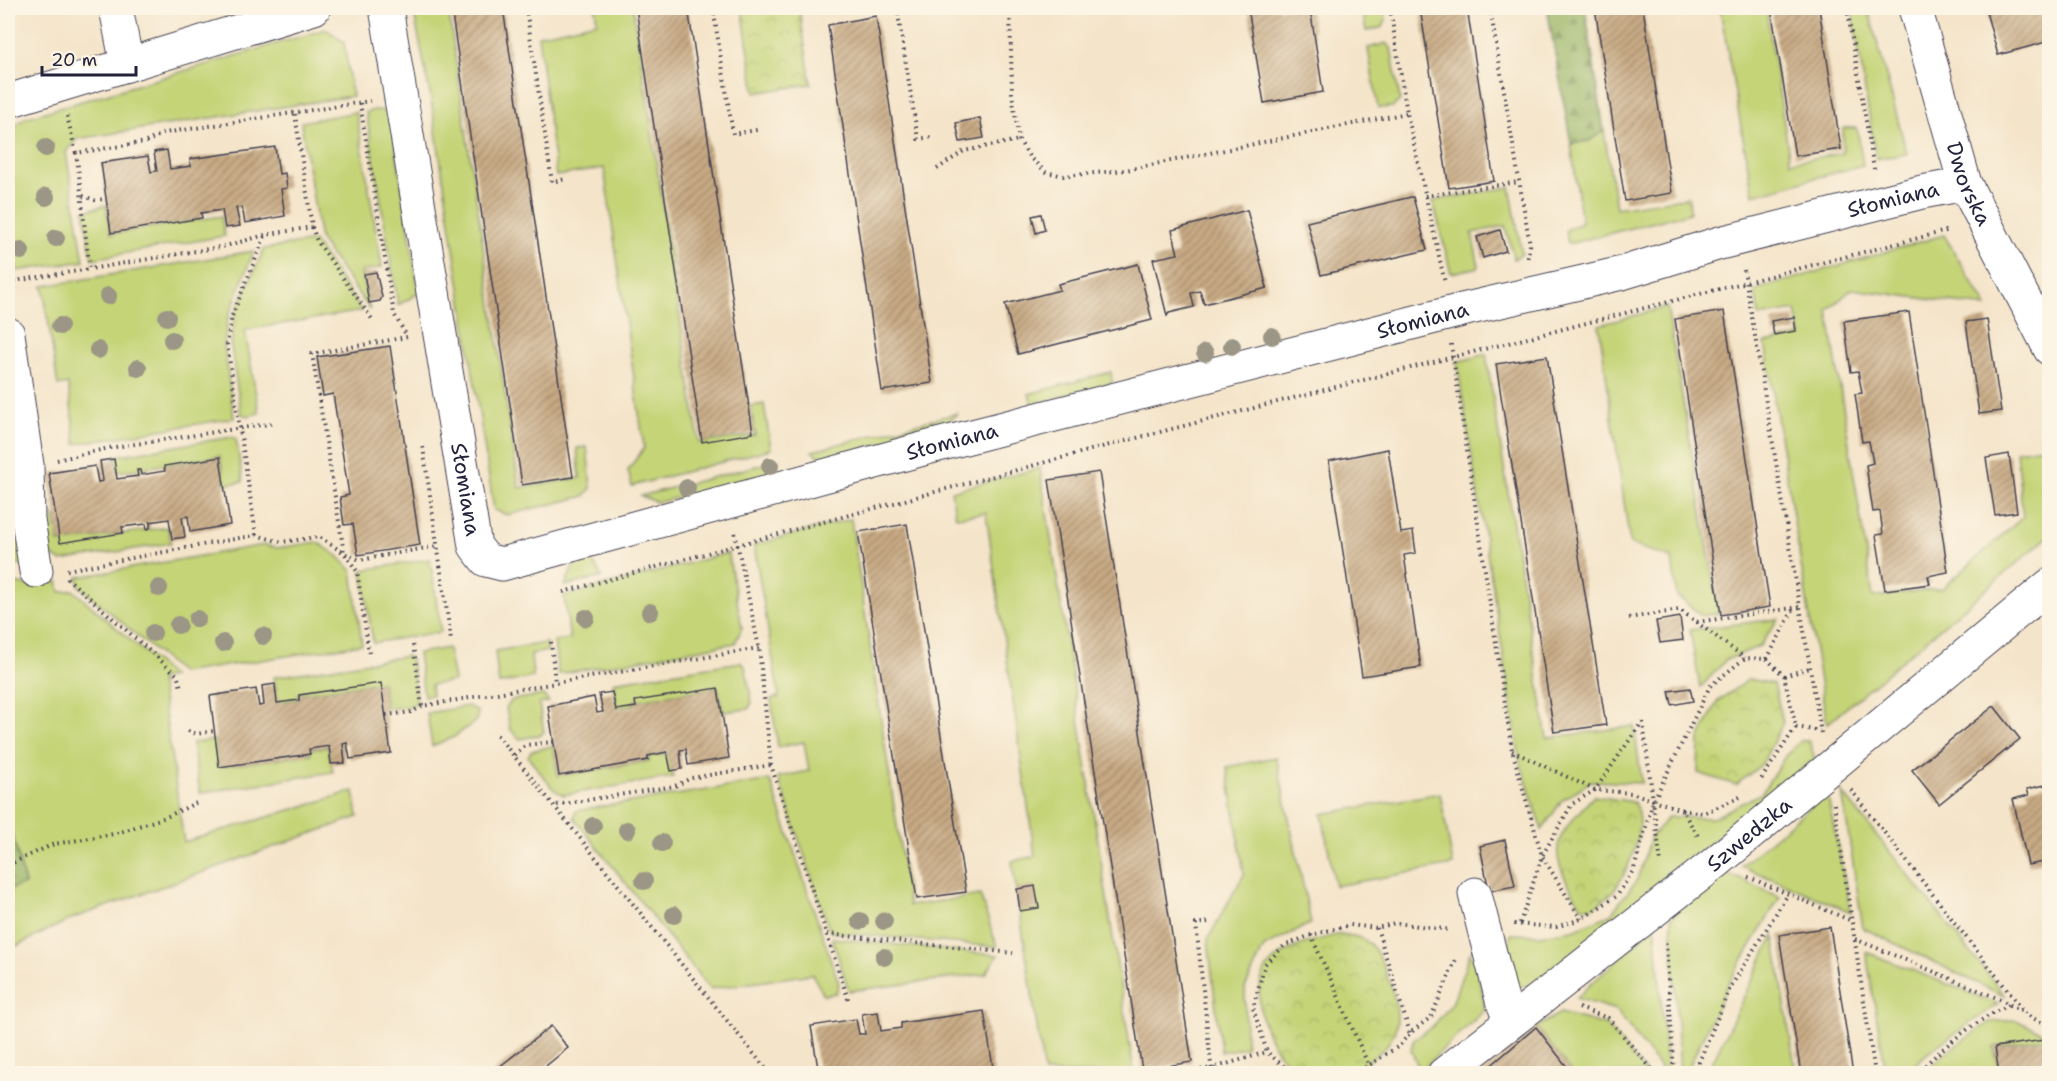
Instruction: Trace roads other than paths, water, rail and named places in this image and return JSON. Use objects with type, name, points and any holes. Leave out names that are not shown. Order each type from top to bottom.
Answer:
[{"type":"street","points":[[116,8],[127,65]]},
{"type":"street","points":[[8,101],[127,65],[248,17],[314,8]]},
{"type":"street","name":"Słomiana","points":[[386,8],[475,546],[486,560],[502,564],[725,505],[930,447],[1449,313],[1622,273],[1737,239],[1922,192],[1965,184]]},
{"type":"street","name":"Dworska","points":[[1915,8],[1965,184],[2049,349]]},
{"type":"street","points":[[8,334],[27,465],[28,520],[36,571]]},
{"type":"street","name":"Szwedzka","points":[[1444,1074],[1510,1020],[1715,863],[2049,585]]},
{"type":"street","points":[[1475,894],[1475,931],[1510,1020]]}]
